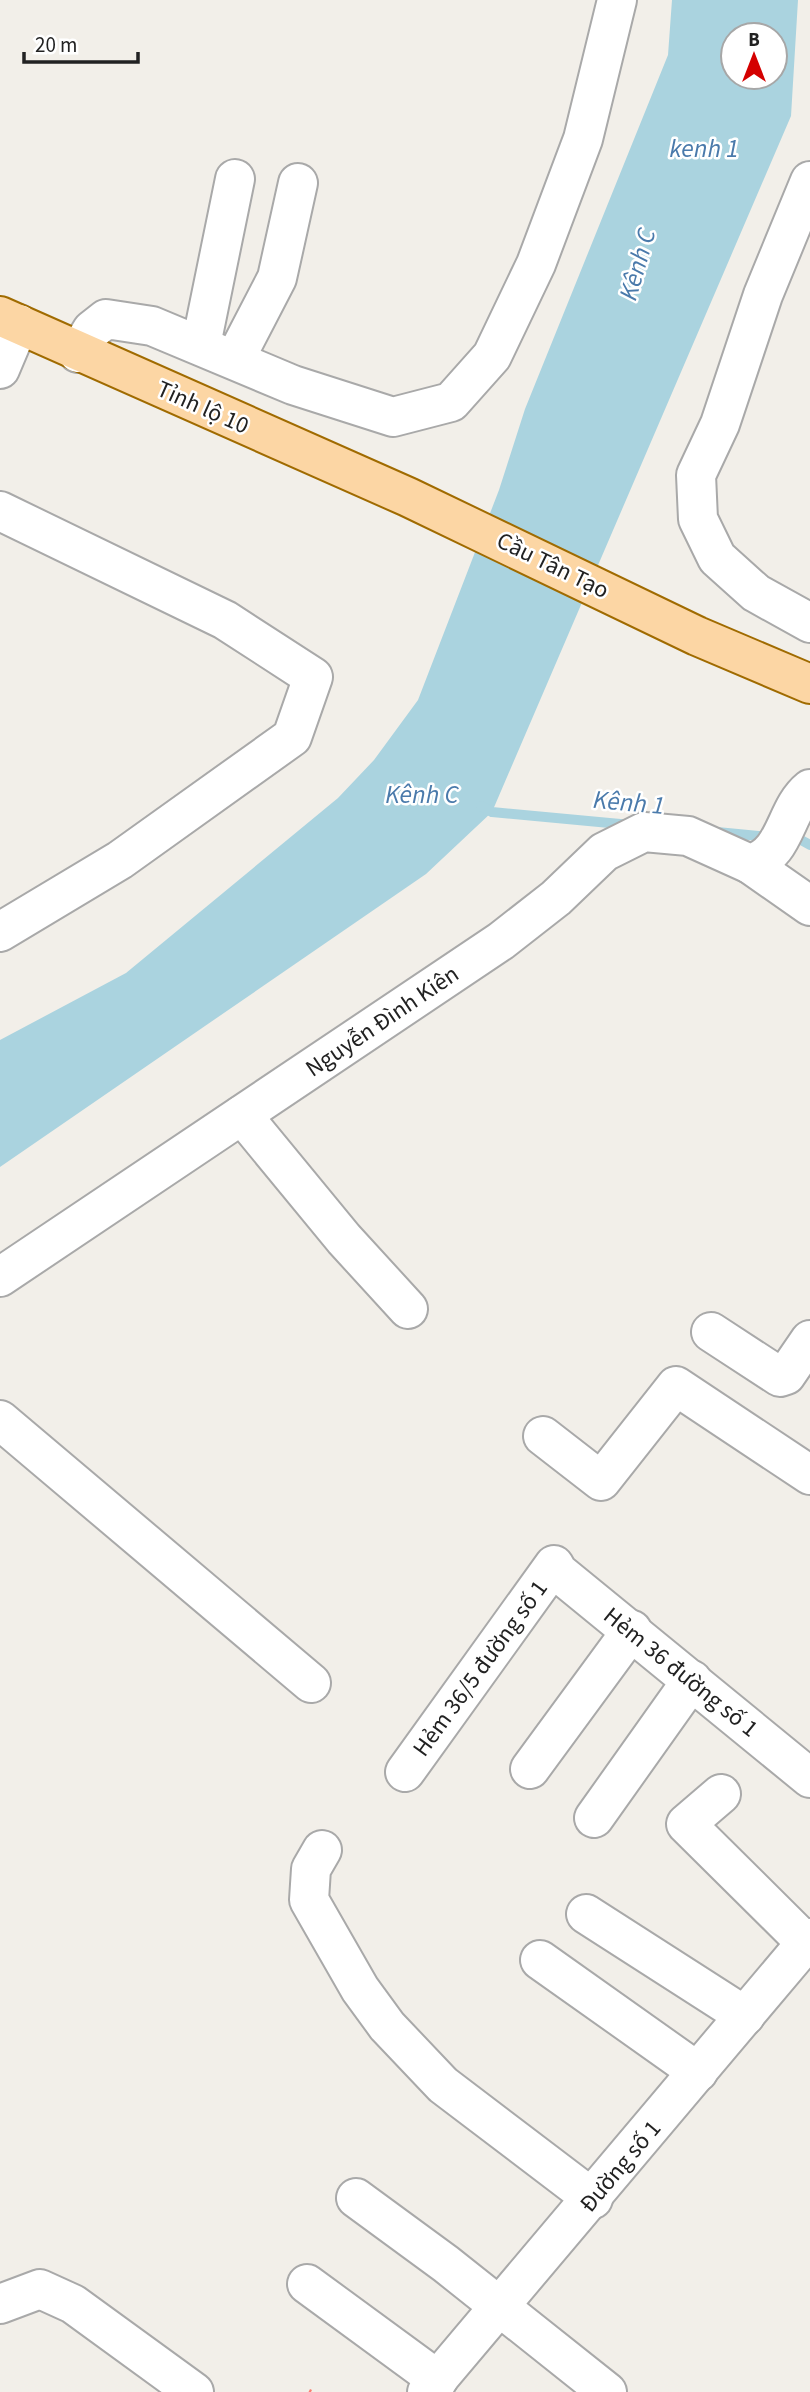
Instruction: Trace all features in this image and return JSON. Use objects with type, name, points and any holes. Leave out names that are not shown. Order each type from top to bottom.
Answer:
[{"type":"main road","name":"Tỉnh lộ 10","points":[[10,320],[78,353],[408,497]]},
{"type":"main road","name":"Cầu Tân Tạo","points":[[408,497],[697,636],[810,684]]},
{"type":"street","points":[[78,353],[92,330],[106,319],[152,326],[293,385],[393,417],[451,402],[492,356],[536,264],[583,139],[617,0]]},
{"type":"street","points":[[218,352],[235,179]]},
{"type":"street","points":[[810,181],[764,295],[720,424],[696,475],[698,519],[717,558],[756,593],[810,623]]},
{"type":"street","points":[[218,352],[277,278],[298,183]]},
{"type":"street","points":[[1,368],[10,320]]},
{"type":"street","points":[[0,512],[225,620],[313,677],[292,737],[120,859],[0,932]]},
{"type":"street","points":[[760,859],[808,790]]},
{"type":"street","name":"Nguyễn Đình Kiên","points":[[0,1277],[501,941],[556,898],[604,852],[644,832],[688,836],[760,859],[810,906]]},
{"type":"street","points":[[242,1115],[344,1239],[408,1309]]},
{"type":"street","points":[[711,1332],[780,1377],[786,1375],[810,1340]]},
{"type":"street","points":[[543,1436],[601,1481],[676,1386],[810,1475]]},
{"type":"street","points":[[0,1420],[311,1684]]},
{"type":"street","name":"Hẻm 36 đường số 1","points":[[554,1565],[558,1572],[810,1778]]},
{"type":"street","name":"Hẻm 36/5 đường số 1","points":[[405,1772],[554,1565]]},
{"type":"street","points":[[530,1769],[632,1630]]},
{"type":"street","points":[[594,1818],[692,1680]]},
{"type":"street","points":[[721,1794],[686,1824],[808,1940]]},
{"type":"street","points":[[322,1850],[311,1869],[309,1900],[360,1989],[387,2026],[443,2085],[593,2199]]},
{"type":"street","points":[[586,1914],[745,2016]]},
{"type":"street","name":"Đường số 1","points":[[432,2386],[593,2199],[808,1940]]},
{"type":"street","points":[[540,1960],[698,2072]]},
{"type":"street","points":[[355,2198],[607,2392]]},
{"type":"street","points":[[307,2284],[432,2386]]},
{"type":"street","points":[[0,2304],[40,2288],[72,2304],[194,2392]]},
{"type":"water","name":"kenh 1","points":[[672,0],[798,0],[791,116],[492,812],[426,874],[0,1167],[0,1040],[126,973],[338,798],[374,760],[418,700],[499,490],[525,409],[668,55]]},
{"type":"waterway","name":"Kênh 1","points":[[481,806],[492,812],[631,825]]},
{"type":"waterway","name":"Kênh 1","points":[[717,832],[770,837]]},
{"type":"waterway","name":"Kênh 1","points":[[786,839],[801,840],[810,845]]},
{"type":"water label","name":"Kênh C","points":[[637,264]]},
{"type":"water label","name":"Kênh C","points":[[422,794]]}]
